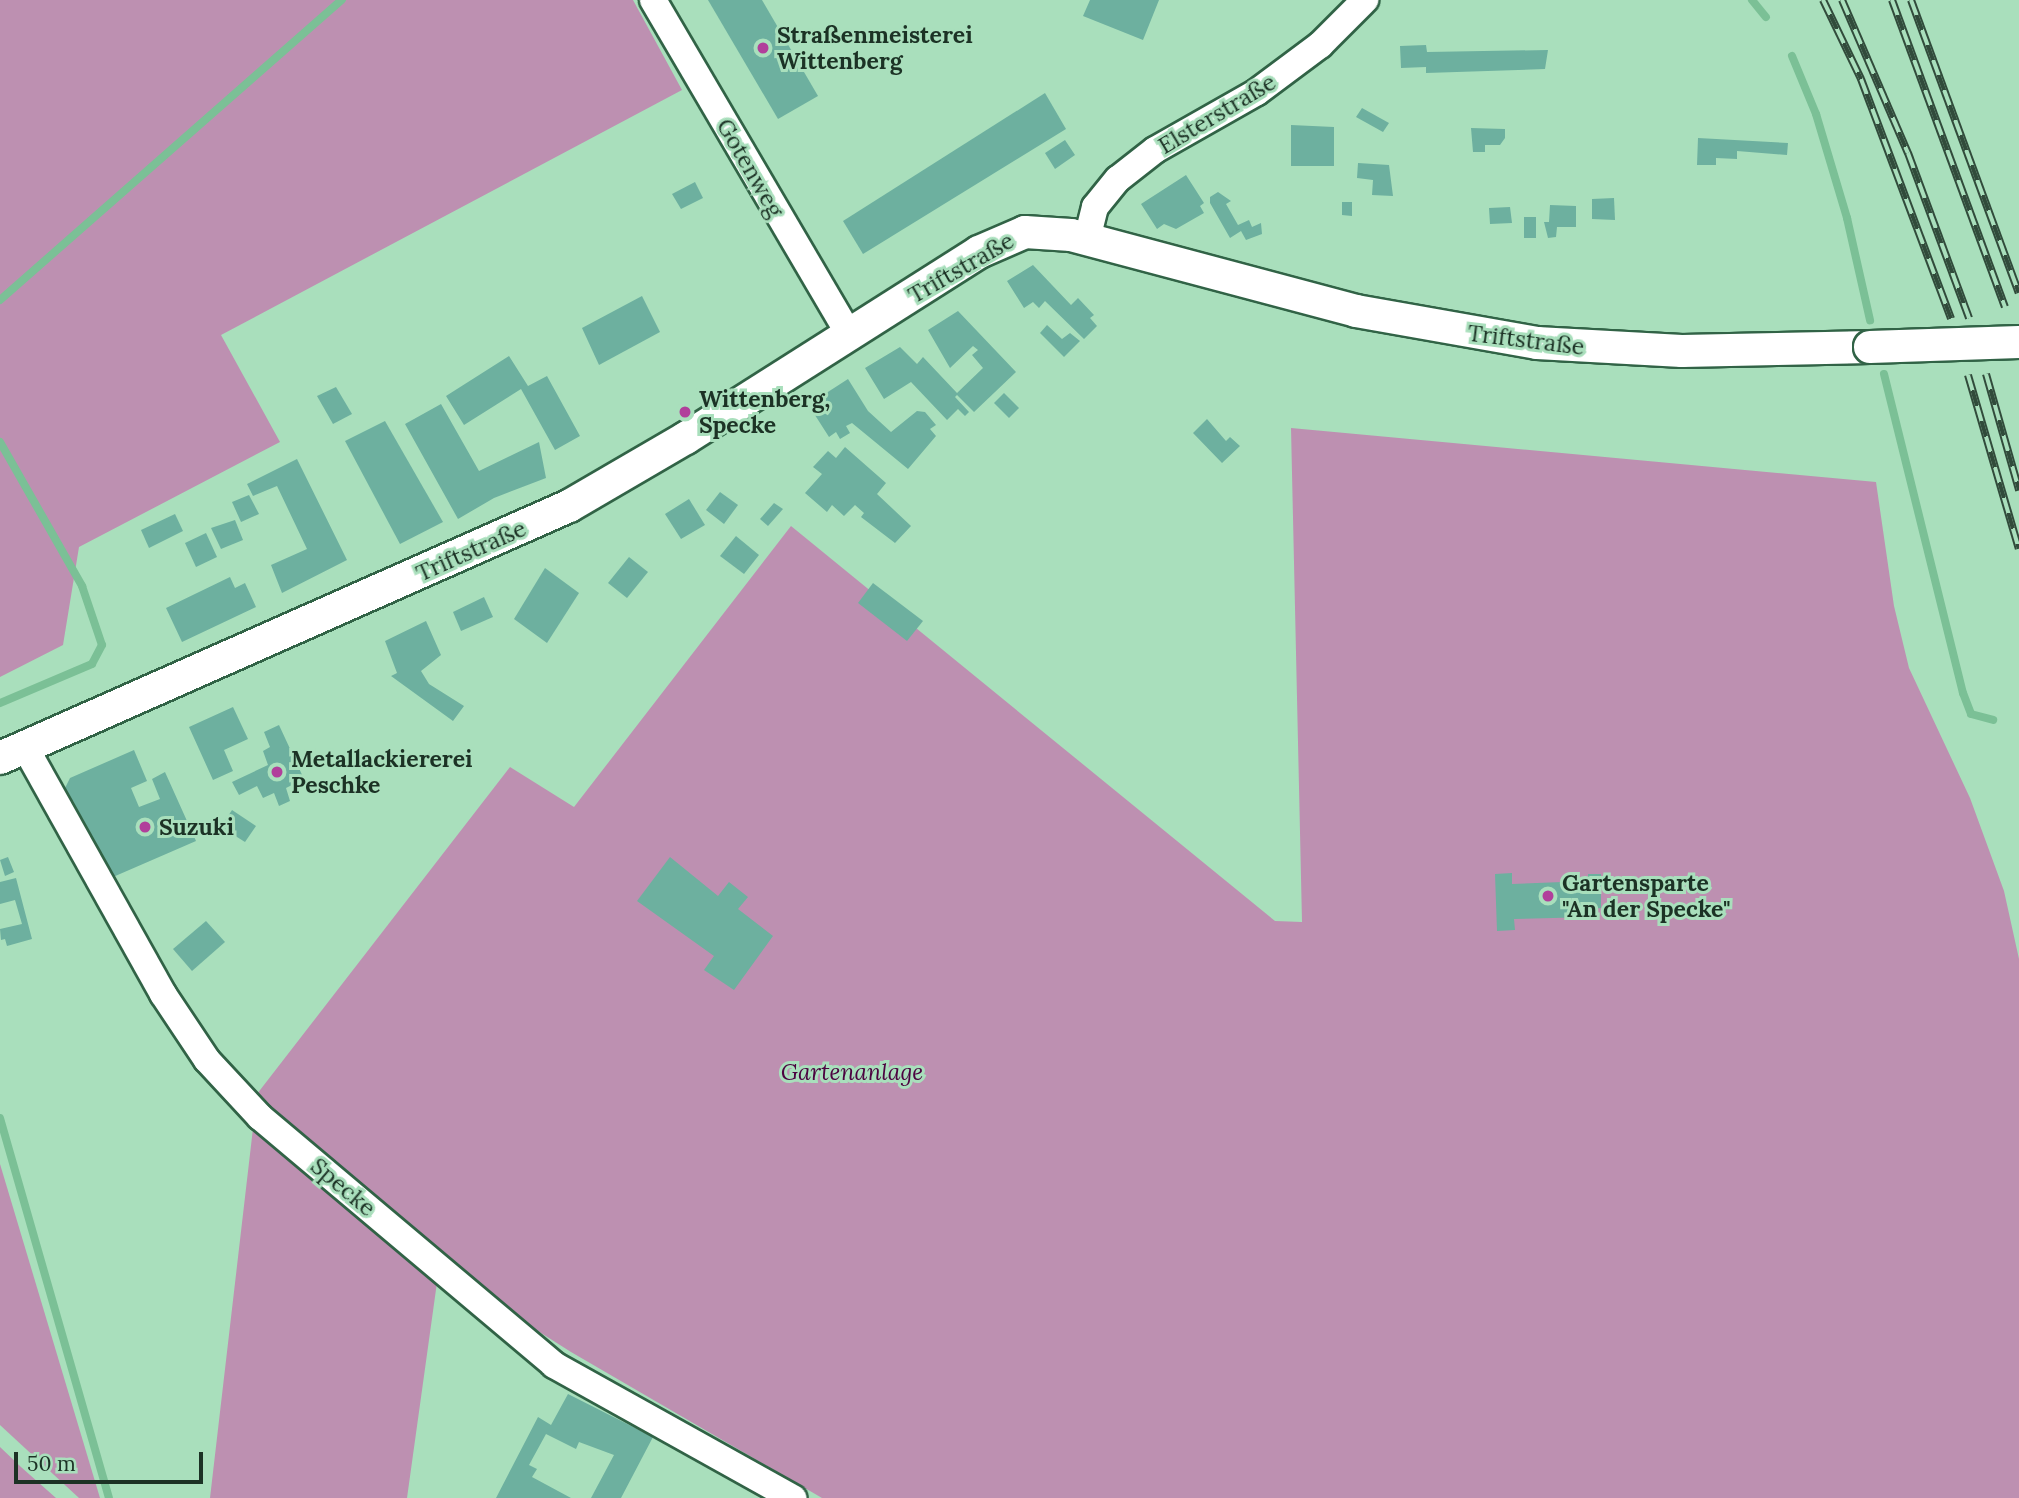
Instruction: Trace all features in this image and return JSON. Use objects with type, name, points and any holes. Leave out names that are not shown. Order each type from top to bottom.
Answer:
[{"type":"main road","name":"Triftstraße","points":[[12,753],[569,506],[1011,236],[1041,232],[1087,239],[1343,308],[1489,337],[1622,350],[2019,342]]},
{"type":"street","name":"Gotenweg","points":[[653,0],[849,334]]},
{"type":"street","name":"Elsterstraße","points":[[1087,239],[1095,207],[1118,179],[1155,150],[1277,78],[1320,44],[1365,0]]},
{"type":"street","name":"Specke","points":[[12,753],[207,1060],[260,1117],[554,1364],[793,1498]]},
{"type":"green space","points":[[0,0],[633,0],[682,90],[221,335],[280,442],[79,547],[63,645],[0,677]]},
{"type":"green space","name":"Gartenanlage","points":[[1291,428],[1876,482],[1894,606],[1909,668],[1970,798],[2004,891],[2019,959],[2019,1498],[822,1498],[571,1352],[439,1268],[407,1498],[210,1498],[257,1094],[510,767],[574,807],[791,526],[1275,921],[1302,922]]},
{"type":"green space","points":[[0,1164],[100,1498],[79,1498],[0,1425]]},
{"type":"green space","points":[[0,1447],[21,1467],[56,1498],[0,1498]]},
{"type":"building","name":"Straßenmeisterei Wittenberg","points":[[708,0],[762,0],[818,96],[778,119]]},
{"type":"building","points":[[1090,0],[1159,0],[1143,40],[1083,16]]},
{"type":"building","points":[[1426,45],[1427,52],[1548,50],[1545,69],[1426,73],[1426,67],[1401,68],[1400,46]]},
{"type":"building","points":[[1045,93],[1066,129],[863,254],[843,221]]},
{"type":"building","points":[[1362,108],[1389,123],[1383,132],[1356,117]]},
{"type":"building","points":[[1291,125],[1334,127],[1334,166],[1291,166]]},
{"type":"building","points":[[1471,128],[1505,129],[1505,138],[1500,145],[1485,145],[1485,152],[1473,152]]},
{"type":"building","points":[[1698,138],[1788,143],[1787,155],[1737,151],[1737,159],[1716,158],[1716,165],[1697,165]]},
{"type":"building","points":[[1065,140],[1075,155],[1055,169],[1045,153]]},
{"type":"building","points":[[1358,163],[1389,165],[1393,196],[1372,195],[1373,180],[1357,178]]},
{"type":"building","points":[[1186,175],[1204,203],[1200,206],[1204,213],[1176,229],[1164,224],[1157,229],[1141,204]]},
{"type":"building","points":[[695,182],[703,198],[681,209],[672,194]]},
{"type":"building","points":[[1218,192],[1231,201],[1226,204],[1238,225],[1249,220],[1252,227],[1261,223],[1262,234],[1246,240],[1241,231],[1230,238],[1210,203],[1210,197]]},
{"type":"building","points":[[1614,198],[1615,220],[1592,219],[1592,199]]},
{"type":"building","points":[[1342,202],[1352,202],[1352,216],[1342,215]]},
{"type":"building","points":[[1550,205],[1576,206],[1576,227],[1557,227],[1556,237],[1548,238],[1544,222],[1549,222]]},
{"type":"building","points":[[1510,207],[1512,223],[1490,224],[1489,208]]},
{"type":"building","points":[[1524,217],[1536,217],[1536,238],[1524,238]]},
{"type":"building","points":[[1033,265],[1071,305],[1078,298],[1094,315],[1090,318],[1097,326],[1084,339],[1045,301],[1039,308],[1033,302],[1024,308],[1007,281]]},
{"type":"building","points":[[642,296],[660,332],[599,365],[582,328]]},
{"type":"building","points":[[958,311],[1016,372],[974,412],[957,395],[955,397],[969,412],[965,416],[958,409],[947,420],[911,382],[884,399],[865,368],[900,347],[917,364],[923,357],[957,393],[983,368],[972,355],[978,350],[973,346],[950,368],[928,330]]},
{"type":"building","points":[[1047,325],[1062,339],[1070,333],[1080,341],[1064,357],[1040,333]]},
{"type":"building","points":[[509,356],[528,386],[547,376],[580,436],[555,450],[521,389],[464,425],[446,396]]},
{"type":"building","points":[[848,379],[868,411],[891,432],[917,411],[925,412],[936,425],[930,429],[936,436],[908,469],[852,423],[846,426],[850,433],[840,439],[836,432],[829,437],[813,412],[821,407],[817,399]]},
{"type":"building","points":[[336,387],[352,414],[333,424],[317,396]]},
{"type":"building","points":[[1004,393],[1019,408],[1009,418],[994,403]]},
{"type":"building","points":[[441,404],[479,471],[539,442],[546,478],[494,498],[458,519],[405,424]]},
{"type":"building","points":[[1207,419],[1226,441],[1230,437],[1240,446],[1222,463],[1193,433]]},
{"type":"building","points":[[385,421],[443,522],[400,544],[345,441]]},
{"type":"building","points":[[845,447],[886,483],[877,494],[911,526],[895,543],[861,517],[864,513],[855,505],[844,516],[832,505],[827,512],[805,493],[822,474],[813,467],[828,451],[836,458]]},
{"type":"building","points":[[297,459],[347,560],[282,593],[271,565],[307,549],[277,486],[253,496],[247,484]]},
{"type":"building","points":[[720,492],[738,505],[724,524],[706,510]]},
{"type":"building","points":[[249,495],[259,514],[241,522],[232,502]]},
{"type":"building","points":[[689,499],[705,525],[681,539],[665,514]]},
{"type":"building","points":[[774,503],[783,509],[768,526],[760,519]]},
{"type":"building","points":[[175,514],[183,531],[149,548],[141,530]]},
{"type":"building","points":[[235,520],[243,540],[221,549],[211,528]]},
{"type":"building","points":[[206,533],[217,557],[196,567],[185,543]]},
{"type":"building","points":[[736,536],[759,555],[744,574],[720,556]]},
{"type":"building","points":[[629,557],[648,572],[627,598],[608,583]]},
{"type":"building","points":[[545,568],[579,593],[547,643],[514,619]]},
{"type":"building","points":[[230,577],[235,588],[245,583],[256,607],[182,642],[166,608]]},
{"type":"building","points":[[873,583],[923,621],[907,641],[858,603]]},
{"type":"building","points":[[484,597],[493,617],[461,631],[453,612]]},
{"type":"building","points":[[426,621],[441,655],[421,671],[429,684],[464,706],[453,721],[391,676],[397,673],[385,641]]},
{"type":"building","name":"Metallackiererei Peschke","points":[[233,707],[248,739],[224,750],[233,771],[213,780],[189,727]]},
{"type":"building","name":"Metallackiererei Peschke","points":[[279,725],[304,779],[286,788],[290,801],[279,806],[274,793],[263,798],[257,786],[239,795],[232,782],[268,765],[263,751],[270,747],[264,732]]},
{"type":"building","points":[[134,750],[147,781],[131,788],[139,807],[160,799],[152,779],[165,772],[196,841],[113,877],[84,833],[65,788],[70,778]]},
{"type":"building","points":[[232,810],[256,826],[245,842],[221,827]]},
{"type":"building","points":[[8,857],[14,872],[5,876],[0,860]]},
{"type":"building","points":[[670,857],[718,896],[729,882],[748,897],[738,909],[773,936],[734,990],[704,970],[714,956],[637,901]]},
{"type":"building","name":"Gartensparte \"An der Specke\"","points":[[1512,873],[1512,884],[1588,881],[1588,874],[1601,874],[1601,908],[1592,909],[1592,917],[1514,919],[1515,930],[1497,931],[1495,874]]},
{"type":"building","points":[[16,878],[32,939],[7,946],[5,939],[1,940],[0,929],[22,924],[15,900],[0,904],[0,882]]},
{"type":"building","points":[[206,921],[225,942],[192,971],[173,949]]},
{"type":"building","points":[[568,1394],[653,1437],[621,1498],[591,1498],[614,1455],[579,1442],[576,1449],[546,1434],[529,1465],[537,1469],[532,1477],[571,1498],[496,1498],[538,1417],[551,1425]]},
{"type":"waterway","points":[[0,300],[342,0]]},
{"type":"waterway","points":[[1752,0],[1766,17]]},
{"type":"waterway","points":[[1792,56],[1816,114],[1847,218],[1870,320]]},
{"type":"waterway","points":[[1884,374],[1963,693],[1971,714],[1993,720]]},
{"type":"waterway","points":[[0,442],[82,586],[102,645],[92,664],[0,703]]},
{"type":"waterway","points":[[0,1118],[109,1498]]},
{"type":"railway","points":[[1823,0],[1861,79],[1951,319]]},
{"type":"railway","points":[[1842,0],[1908,153],[1969,318]]},
{"type":"railway","points":[[1892,0],[2005,307]]},
{"type":"railway","points":[[1911,0],[2019,293]]},
{"type":"railway","points":[[1986,374],[2019,490]]},
{"type":"railway","points":[[1968,375],[2019,549]]},
{"type":"place","name":"Straßenmeisterei Wittenberg","points":[[763,48]]},
{"type":"place","name":"Wittenberg, Specke","points":[[685,412]]},
{"type":"place","name":"Metallackiererei Peschke","points":[[277,772]]},
{"type":"place","name":"Suzuki","points":[[145,827]]},
{"type":"place","name":"Gartensparte \"An der Specke\"","points":[[1548,896]]}]
